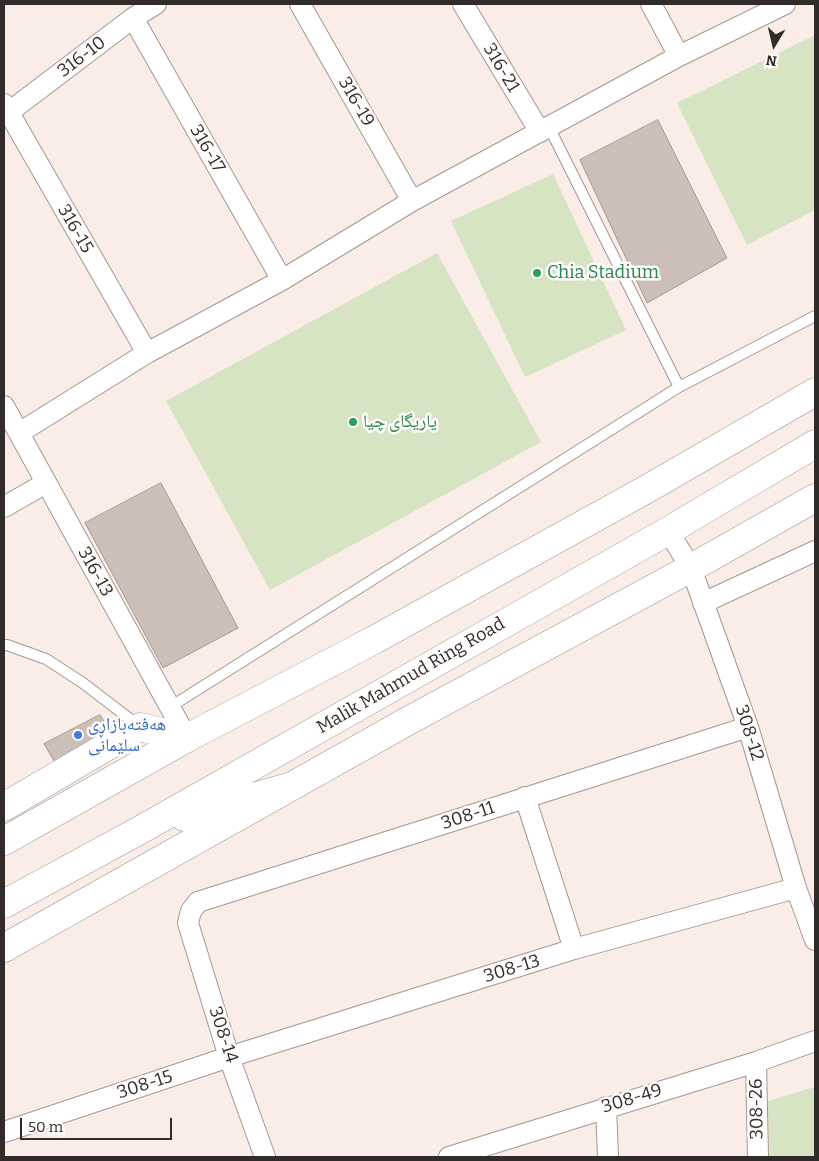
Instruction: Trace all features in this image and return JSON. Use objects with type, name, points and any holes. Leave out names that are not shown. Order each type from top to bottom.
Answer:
[{"type":"main road","points":[[4,841],[187,738],[409,620],[647,489],[815,392]]},
{"type":"main road","name":"Malik Mahmud Ring Road","points":[[4,904],[142,829],[668,531],[815,444]]},
{"type":"main road","points":[[4,948],[406,722],[691,568],[815,498]]},
{"type":"main road","points":[[4,807],[140,726],[187,738]]},
{"type":"main road","points":[[142,829],[292,786]]},
{"type":"street","name":"316-10","points":[[6,108],[133,18],[156,4]]},
{"type":"street","name":"316-19","points":[[300,4],[412,200]]},
{"type":"street","name":"316-21","points":[[463,4],[544,130]]},
{"type":"street","points":[[650,4],[679,56]]},
{"type":"street","points":[[19,433],[147,353],[282,280],[412,200],[679,56],[785,4]]},
{"type":"street","name":"316-17","points":[[133,18],[282,280]]},
{"type":"street","name":"316-15","points":[[6,108],[147,353]]},
{"type":"street","name":"316-13","points":[[4,406],[187,738]]},
{"type":"street","points":[[4,507],[46,483]]},
{"type":"street","name":"308-12","points":[[668,531],[691,568],[748,727],[796,888],[815,940]]},
{"type":"street","points":[[703,603],[815,551]]},
{"type":"street","name":"308-11","points":[[191,911],[198,902],[748,727]]},
{"type":"street","points":[[525,797],[574,949]]},
{"type":"street","name":"308-13","points":[[229,1056],[574,949],[796,888]]},
{"type":"street","name":"308-14","points":[[191,911],[188,923],[229,1056],[265,1157]]},
{"type":"street","name":"308-49","points":[[448,1157],[756,1062],[815,1041]]},
{"type":"street","name":"308-15","points":[[4,1132],[229,1056]]},
{"type":"street","name":"308-26","points":[[756,1062],[758,1157]]},
{"type":"street","points":[[606,1107],[608,1157]]},
{"type":"lane","points":[[544,130],[679,387]]},
{"type":"lane","points":[[170,707],[679,387],[815,316]]},
{"type":"lane","points":[[4,645],[46,659],[83,683],[140,726]]},
{"type":"green space","points":[[815,35],[815,210],[747,245],[677,103]]},
{"type":"green space","name":"Chia Stadium","points":[[553,174],[626,330],[525,377],[451,221]]},
{"type":"green space","name":"یاریگای چیا","points":[[437,253],[541,442],[270,590],[166,401]]},
{"type":"green space","points":[[815,1087],[815,1157],[769,1157],[768,1101]]},
{"type":"building","points":[[658,120],[727,258],[647,303],[580,160]]},
{"type":"building","points":[[161,483],[238,628],[163,668],[85,523]]},
{"type":"building","points":[[100,715],[113,735],[56,764],[44,744]]},
{"type":"place","name":"Chia Stadium","points":[[537,273]]},
{"type":"place","name":"یاریگای چیا","points":[[353,422]]},
{"type":"place","name":"هەفتەبازاڕی سلێمانی","points":[[78,735]]}]
